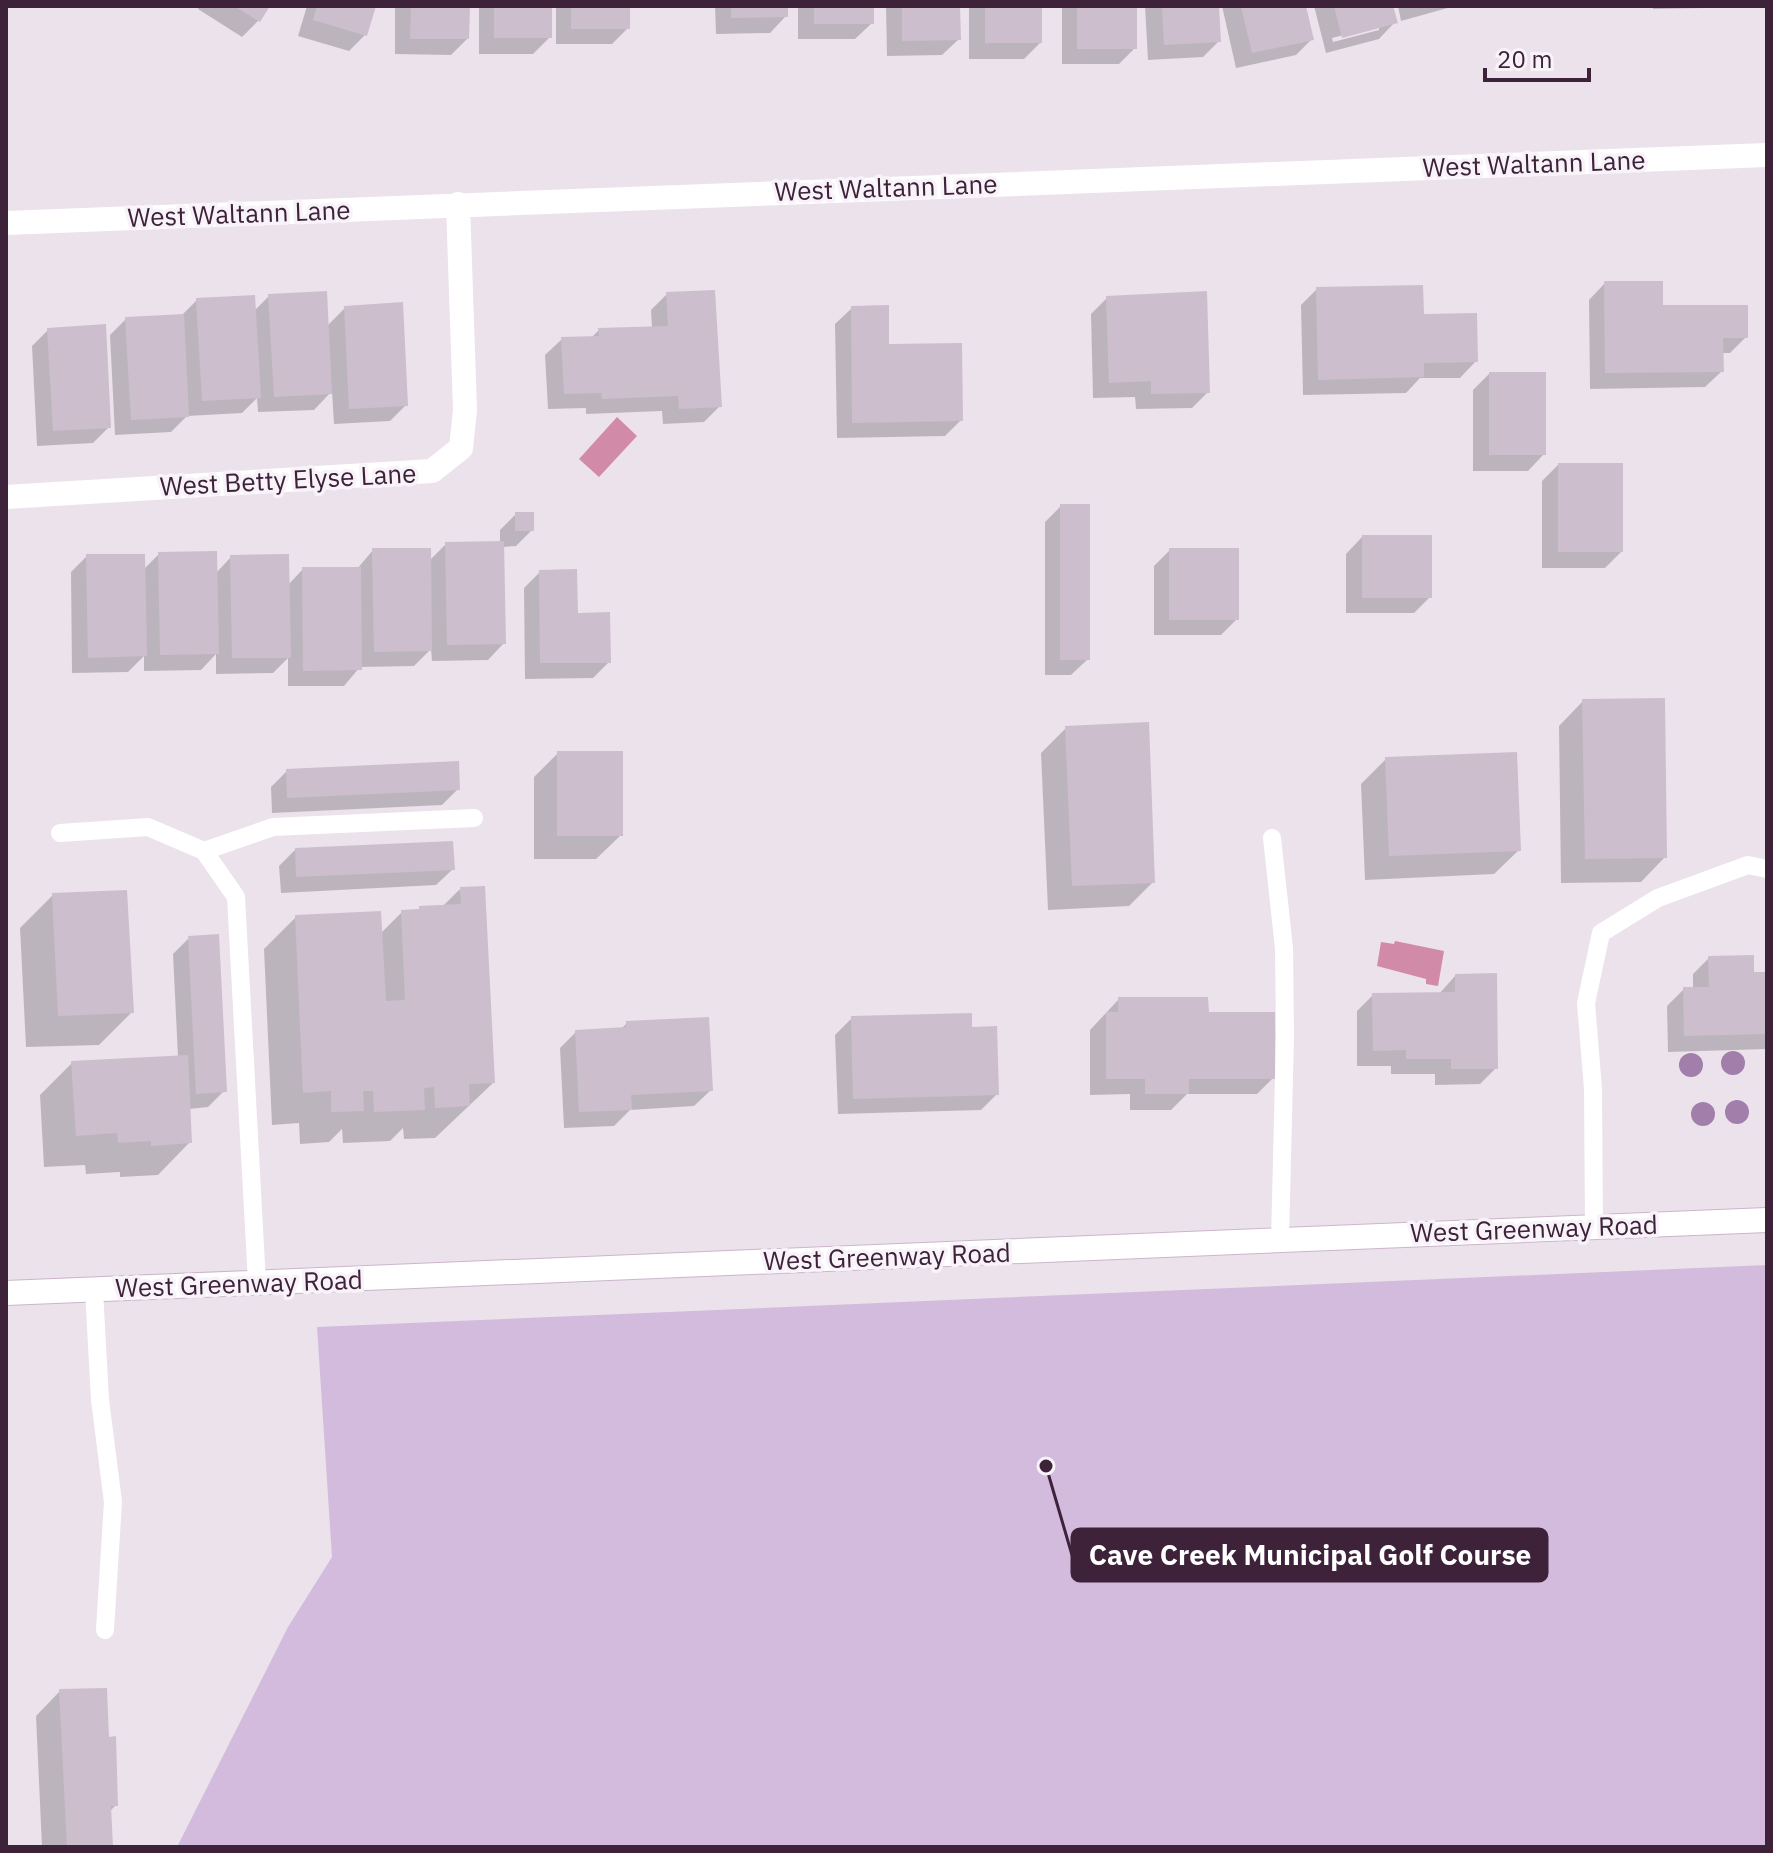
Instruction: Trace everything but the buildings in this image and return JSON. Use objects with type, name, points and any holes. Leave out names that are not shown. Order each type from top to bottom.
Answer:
[{"type":"street","name":"West Waltann Lane","points":[[6,223],[1767,155]]},
{"type":"street","name":"West Betty Elyse Lane","points":[[6,497],[432,471],[461,448],[465,410],[458,204]]},
{"type":"street","name":"West Greenway Road","points":[[6,1293],[1767,1220]]},
{"type":"lane","points":[[204,851],[273,827],[474,818]]},
{"type":"lane","points":[[60,833],[148,827],[204,851],[236,897],[257,1283]]},
{"type":"lane","points":[[1272,838],[1284,948],[1280,1240]]},
{"type":"lane","points":[[1594,1226],[1593,1089],[1586,1003],[1601,933],[1658,898],[1748,865],[1767,869]]},
{"type":"lane","points":[[94,1290],[100,1400],[113,1502],[105,1630]]},
{"type":"shaded area","points":[[617,417],[637,436],[599,477],[579,459]]},
{"type":"shaded area","points":[[1395,941],[1444,951],[1438,986],[1426,984],[1426,979],[1377,966],[1381,942],[1394,944]]},
{"type":"shaded area","points":[[1767,1265],[1767,1847],[177,1847],[288,1627],[332,1557],[317,1327]]},
{"type":"place","name":"Cave Creek Municipal Golf Course","points":[[1046,1466]]}]
